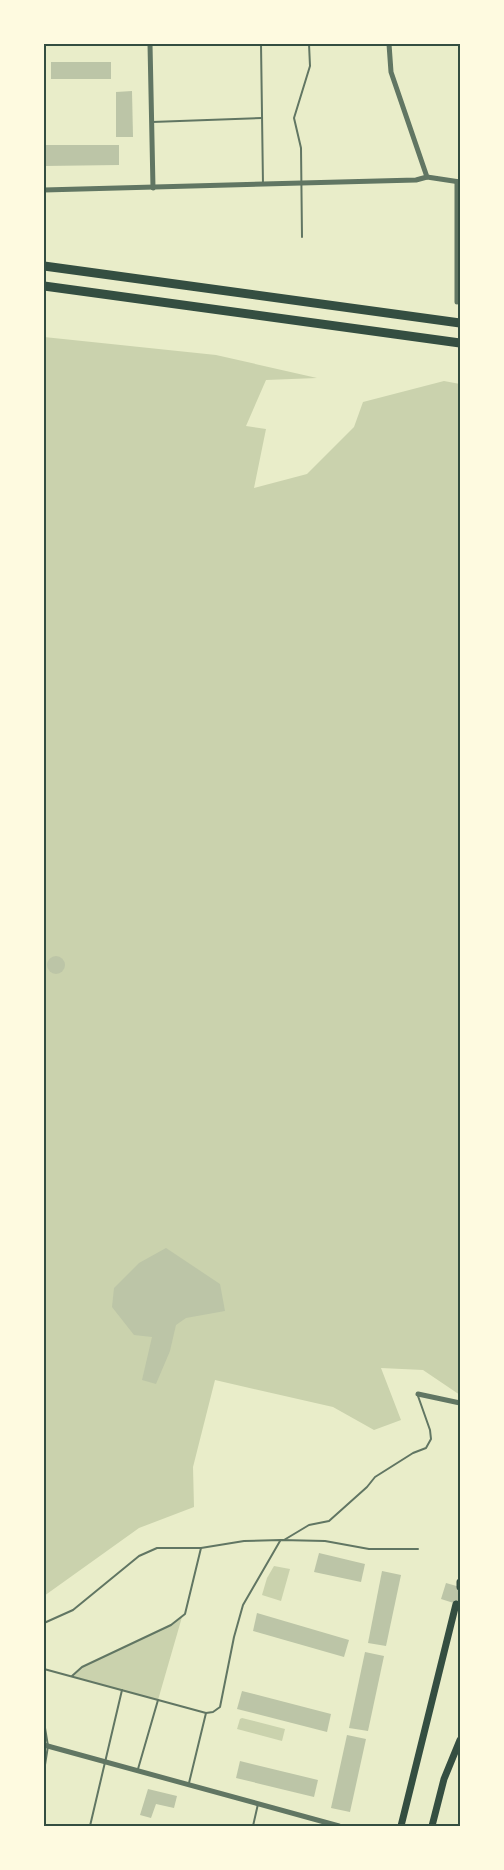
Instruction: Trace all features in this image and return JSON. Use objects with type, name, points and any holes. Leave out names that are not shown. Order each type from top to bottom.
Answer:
[{"type":"highway","points":[[44,266],[460,323]]},
{"type":"highway","points":[[44,286],[460,343]]},
{"type":"main road","points":[[401,1827],[456,1604]]},
{"type":"main road","points":[[432,1827],[444,1779],[460,1740]]},
{"type":"street","points":[[150,44],[153,188]]},
{"type":"street","points":[[389,44],[391,72],[427,177]]},
{"type":"street","points":[[44,190],[301,184],[416,180],[427,177],[459,182],[457,302]]},
{"type":"street","points":[[418,1394],[460,1403]]},
{"type":"street","points":[[46,1746],[258,1804],[317,1824],[339,1827]]},
{"type":"lane","points":[[261,44],[263,185]]},
{"type":"lane","points":[[302,237],[300,148],[294,118],[310,66],[309,44]]},
{"type":"lane","points":[[152,122],[262,118]]},
{"type":"lane","points":[[44,1669],[206,1713],[213,1712],[220,1707],[243,1605],[282,1540],[309,1525],[329,1521],[375,1477],[413,1453],[426,1448],[431,1439],[430,1430],[418,1394]]},
{"type":"lane","points":[[44,1623],[74,1610],[139,1556],[157,1548],[201,1548],[244,1541],[282,1540],[325,1541],[369,1549],[418,1549]]},
{"type":"lane","points":[[72,1676],[82,1667],[171,1625],[185,1614],[201,1548]]},
{"type":"lane","points":[[90,1827],[122,1690]]},
{"type":"lane","points":[[137,1771],[158,1700]]},
{"type":"lane","points":[[189,1785],[206,1713]]},
{"type":"lane","points":[[44,1722],[46,1746],[44,1771]]},
{"type":"lane","points":[[253,1827],[258,1804]]},
{"type":"green space","points":[[44,337],[216,355],[317,378],[266,380],[246,426],[266,429],[254,488],[307,474],[354,427],[363,402],[444,381],[460,384],[460,1395],[423,1370],[381,1368],[401,1420],[374,1430],[333,1407],[215,1380],[193,1467],[194,1507],[139,1528],[44,1596]]},
{"type":"green space","points":[[274,1566],[290,1569],[281,1601],[262,1595],[267,1578]]},
{"type":"green space","points":[[182,1617],[158,1700],[72,1676],[82,1667],[171,1625]]},
{"type":"green space","points":[[242,1718],[285,1729],[282,1741],[237,1729]]},
{"type":"building","points":[[51,62],[111,62],[111,79],[51,79]]},
{"type":"building","points":[[132,91],[133,137],[116,137],[116,92]]},
{"type":"building","points":[[44,145],[119,145],[119,165],[44,166]]},
{"type":"building","points":[[56,956],[62,959],[65,965],[62,971],[56,974],[50,971],[47,965],[50,959]]},
{"type":"building","points":[[166,1248],[220,1284],[225,1311],[186,1318],[176,1325],[170,1351],[156,1384],[142,1380],[152,1337],[134,1335],[112,1307],[114,1288],[139,1263]]},
{"type":"building","points":[[319,1553],[365,1564],[361,1582],[314,1572]]},
{"type":"building","points":[[382,1571],[401,1575],[386,1646],[368,1643]]},
{"type":"building","points":[[446,1583],[460,1587],[460,1605],[441,1599]]},
{"type":"building","points":[[257,1613],[349,1640],[344,1657],[253,1631]]},
{"type":"building","points":[[365,1652],[384,1656],[368,1731],[349,1728]]},
{"type":"building","points":[[242,1691],[331,1714],[327,1732],[237,1709]]},
{"type":"building","points":[[347,1735],[366,1739],[350,1812],[331,1808]]},
{"type":"building","points":[[240,1761],[318,1780],[314,1797],[236,1778]]},
{"type":"building","points":[[148,1789],[177,1796],[174,1808],[156,1804],[151,1818],[140,1815]]}]
